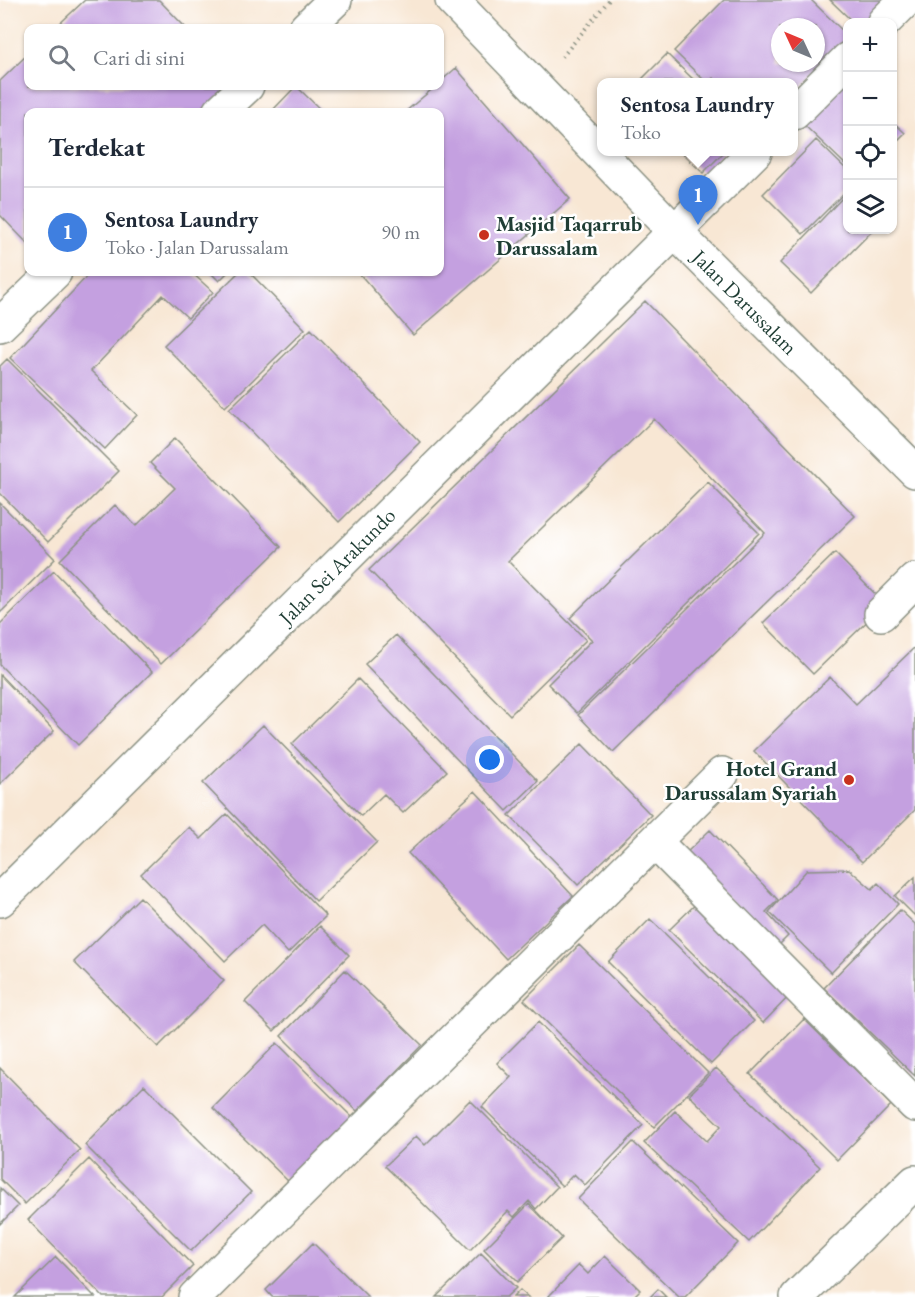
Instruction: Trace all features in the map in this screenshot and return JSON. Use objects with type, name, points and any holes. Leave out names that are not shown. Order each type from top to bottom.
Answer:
[{"type":"street","points":[[310,24],[335,0]]},
{"type":"street","name":"Jalan Darussalam","points":[[452,0],[597,151]]},
{"type":"street","points":[[888,18],[906,0]]},
{"type":"street","points":[[798,109],[843,64]]},
{"type":"street","points":[[223,108],[243,90]]},
{"type":"street","name":"Jalan Darussalam","points":[[602,156],[915,471]]},
{"type":"street","name":"Jalan Sei Arakundo","points":[[0,900],[751,156]]},
{"type":"street","points":[[0,323],[51,276]]},
{"type":"street","points":[[881,614],[915,580]]},
{"type":"street","points":[[195,1297],[722,774]]},
{"type":"street","points":[[655,842],[915,1105]]},
{"type":"street","points":[[797,1297],[915,1182]]},
{"type":"path","points":[[536,88],[609,0]]},
{"type":"building","points":[[85,0],[159,0],[182,24],[59,24]]},
{"type":"building","points":[[724,0],[811,0],[843,31],[843,43],[825,61],[825,18],[771,18],[771,72],[815,72],[798,89],[798,78],[702,78],[674,51]]},
{"type":"building","points":[[830,0],[890,0],[872,18],[849,18]]},
{"type":"building","points":[[667,54],[692,78],[643,78]]},
{"type":"building","points":[[24,58],[24,90],[236,90],[216,108],[24,108],[24,240],[0,215],[0,81]]},
{"type":"building","name":"Masjid Taqarrub Darussalam","points":[[456,68],[570,199],[413,335],[361,276],[444,276],[444,108],[410,108],[431,90],[444,90],[444,78]]},
{"type":"building","points":[[843,81],[843,162],[802,123]]},
{"type":"building","points":[[292,90],[300,90],[319,108],[275,108]]},
{"type":"building","points":[[897,126],[905,133],[897,141]]},
{"type":"building","points":[[816,140],[843,166],[843,194],[803,234],[763,194]]},
{"type":"building","points":[[685,156],[720,156],[703,173]]},
{"type":"building","points":[[843,197],[843,234],[869,234],[811,293],[780,263]]},
{"type":"building","points":[[87,276],[195,276],[213,292],[188,318],[163,295],[91,371],[137,415],[105,449],[10,358]]},
{"type":"building","points":[[214,276],[224,276],[219,281]]},
{"type":"building","points":[[235,276],[253,276],[305,329],[225,407],[164,345]]},
{"type":"building","points":[[645,301],[855,516],[613,752],[578,715],[765,533],[654,419],[508,561],[586,640],[510,715],[369,570]]},
{"type":"building","points":[[311,329],[420,442],[339,522],[229,409]]},
{"type":"building","points":[[7,359],[119,471],[48,542],[0,493],[0,366]]},
{"type":"building","points":[[175,438],[281,547],[161,664],[60,560],[115,505],[136,526],[175,488],[150,463]]},
{"type":"building","points":[[708,482],[759,533],[577,713],[548,684],[592,640],[570,618]]},
{"type":"building","points":[[0,503],[55,559],[0,613]]},
{"type":"building","points":[[835,553],[885,604],[813,674],[763,623]]},
{"type":"building","points":[[54,571],[152,672],[78,745],[0,665],[0,624]]},
{"type":"building","points":[[396,635],[538,781],[507,811],[365,664]]},
{"type":"building","name":"Hotel Grand Darussalam Syariah","points":[[915,647],[915,810],[862,862],[754,751],[830,677],[856,704]]},
{"type":"building","points":[[0,675],[54,731],[0,784]]},
{"type":"building","points":[[358,679],[447,771],[403,813],[384,794],[361,816],[292,744]]},
{"type":"building","points":[[263,725],[377,842],[316,901],[203,783]]},
{"type":"building","points":[[582,744],[651,815],[578,885],[509,815]]},
{"type":"building","points":[[475,791],[573,896],[506,959],[408,853]]},
{"type":"building","points":[[227,814],[326,916],[288,953],[262,925],[225,961],[141,874],[189,827],[201,839]]},
{"type":"building","points":[[710,830],[778,900],[766,912],[788,936],[776,948],[684,855]]},
{"type":"building","points":[[849,869],[872,889],[878,883],[898,904],[831,973],[769,912],[807,870]]},
{"type":"building","points":[[915,877],[915,916],[895,896]]},
{"type":"building","points":[[140,897],[224,981],[158,1047],[74,962]]},
{"type":"building","points":[[702,898],[795,990],[763,1023],[669,930]]},
{"type":"building","points":[[900,910],[915,924],[915,1076],[824,988]]},
{"type":"building","points":[[650,919],[754,1021],[711,1064],[608,962]]},
{"type":"building","points":[[320,926],[349,955],[274,1031],[245,1002]]},
{"type":"building","points":[[579,945],[708,1073],[654,1127],[524,1000]]},
{"type":"building","points":[[345,970],[422,1045],[357,1111],[281,1036]]},
{"type":"building","points":[[804,1019],[891,1105],[837,1160],[750,1074]]},
{"type":"building","points":[[538,1022],[643,1125],[585,1185],[574,1174],[562,1186],[482,1107],[511,1077],[497,1063]]},
{"type":"building","points":[[277,1043],[353,1118],[289,1182],[213,1108]]},
{"type":"building","points":[[0,1068],[80,1150],[25,1204],[0,1179]]},
{"type":"building","points":[[716,1068],[820,1167],[749,1242],[644,1143],[675,1111],[707,1141],[721,1126],[689,1095]]},
{"type":"building","points":[[144,1085],[251,1192],[191,1251],[85,1145]]},
{"type":"building","points":[[470,1100],[557,1187],[536,1209],[529,1201],[514,1217],[508,1211],[470,1250],[385,1166],[416,1136],[425,1145]]},
{"type":"building","points":[[633,1142],[738,1243],[685,1297],[679,1297],[578,1199]]},
{"type":"building","points":[[89,1159],[193,1266],[162,1297],[103,1297],[28,1220]]},
{"type":"building","points":[[0,1188],[18,1206],[0,1224]]},
{"type":"building","points":[[529,1204],[562,1238],[517,1282],[484,1249]]},
{"type":"building","points":[[313,1243],[368,1297],[272,1297],[266,1290]]},
{"type":"building","points":[[481,1253],[516,1288],[506,1297],[436,1297]]},
{"type":"building","points":[[605,1256],[640,1290],[633,1297],[548,1297],[579,1265],[588,1274]]},
{"type":"building","points":[[56,1257],[95,1297],[15,1297]]},
{"type":"building","points":[[658,1289],[666,1297],[650,1297]]},
{"type":"building","points":[[520,1290],[528,1297],[513,1297]]},
{"type":"place","name":"Sentosa Laundry","points":[[698,225]]},
{"type":"place","name":"Masjid Taqarrub Darussalam","points":[[484,235]]},
{"type":"place","name":"Hotel Grand Darussalam Syariah","points":[[849,780]]}]
